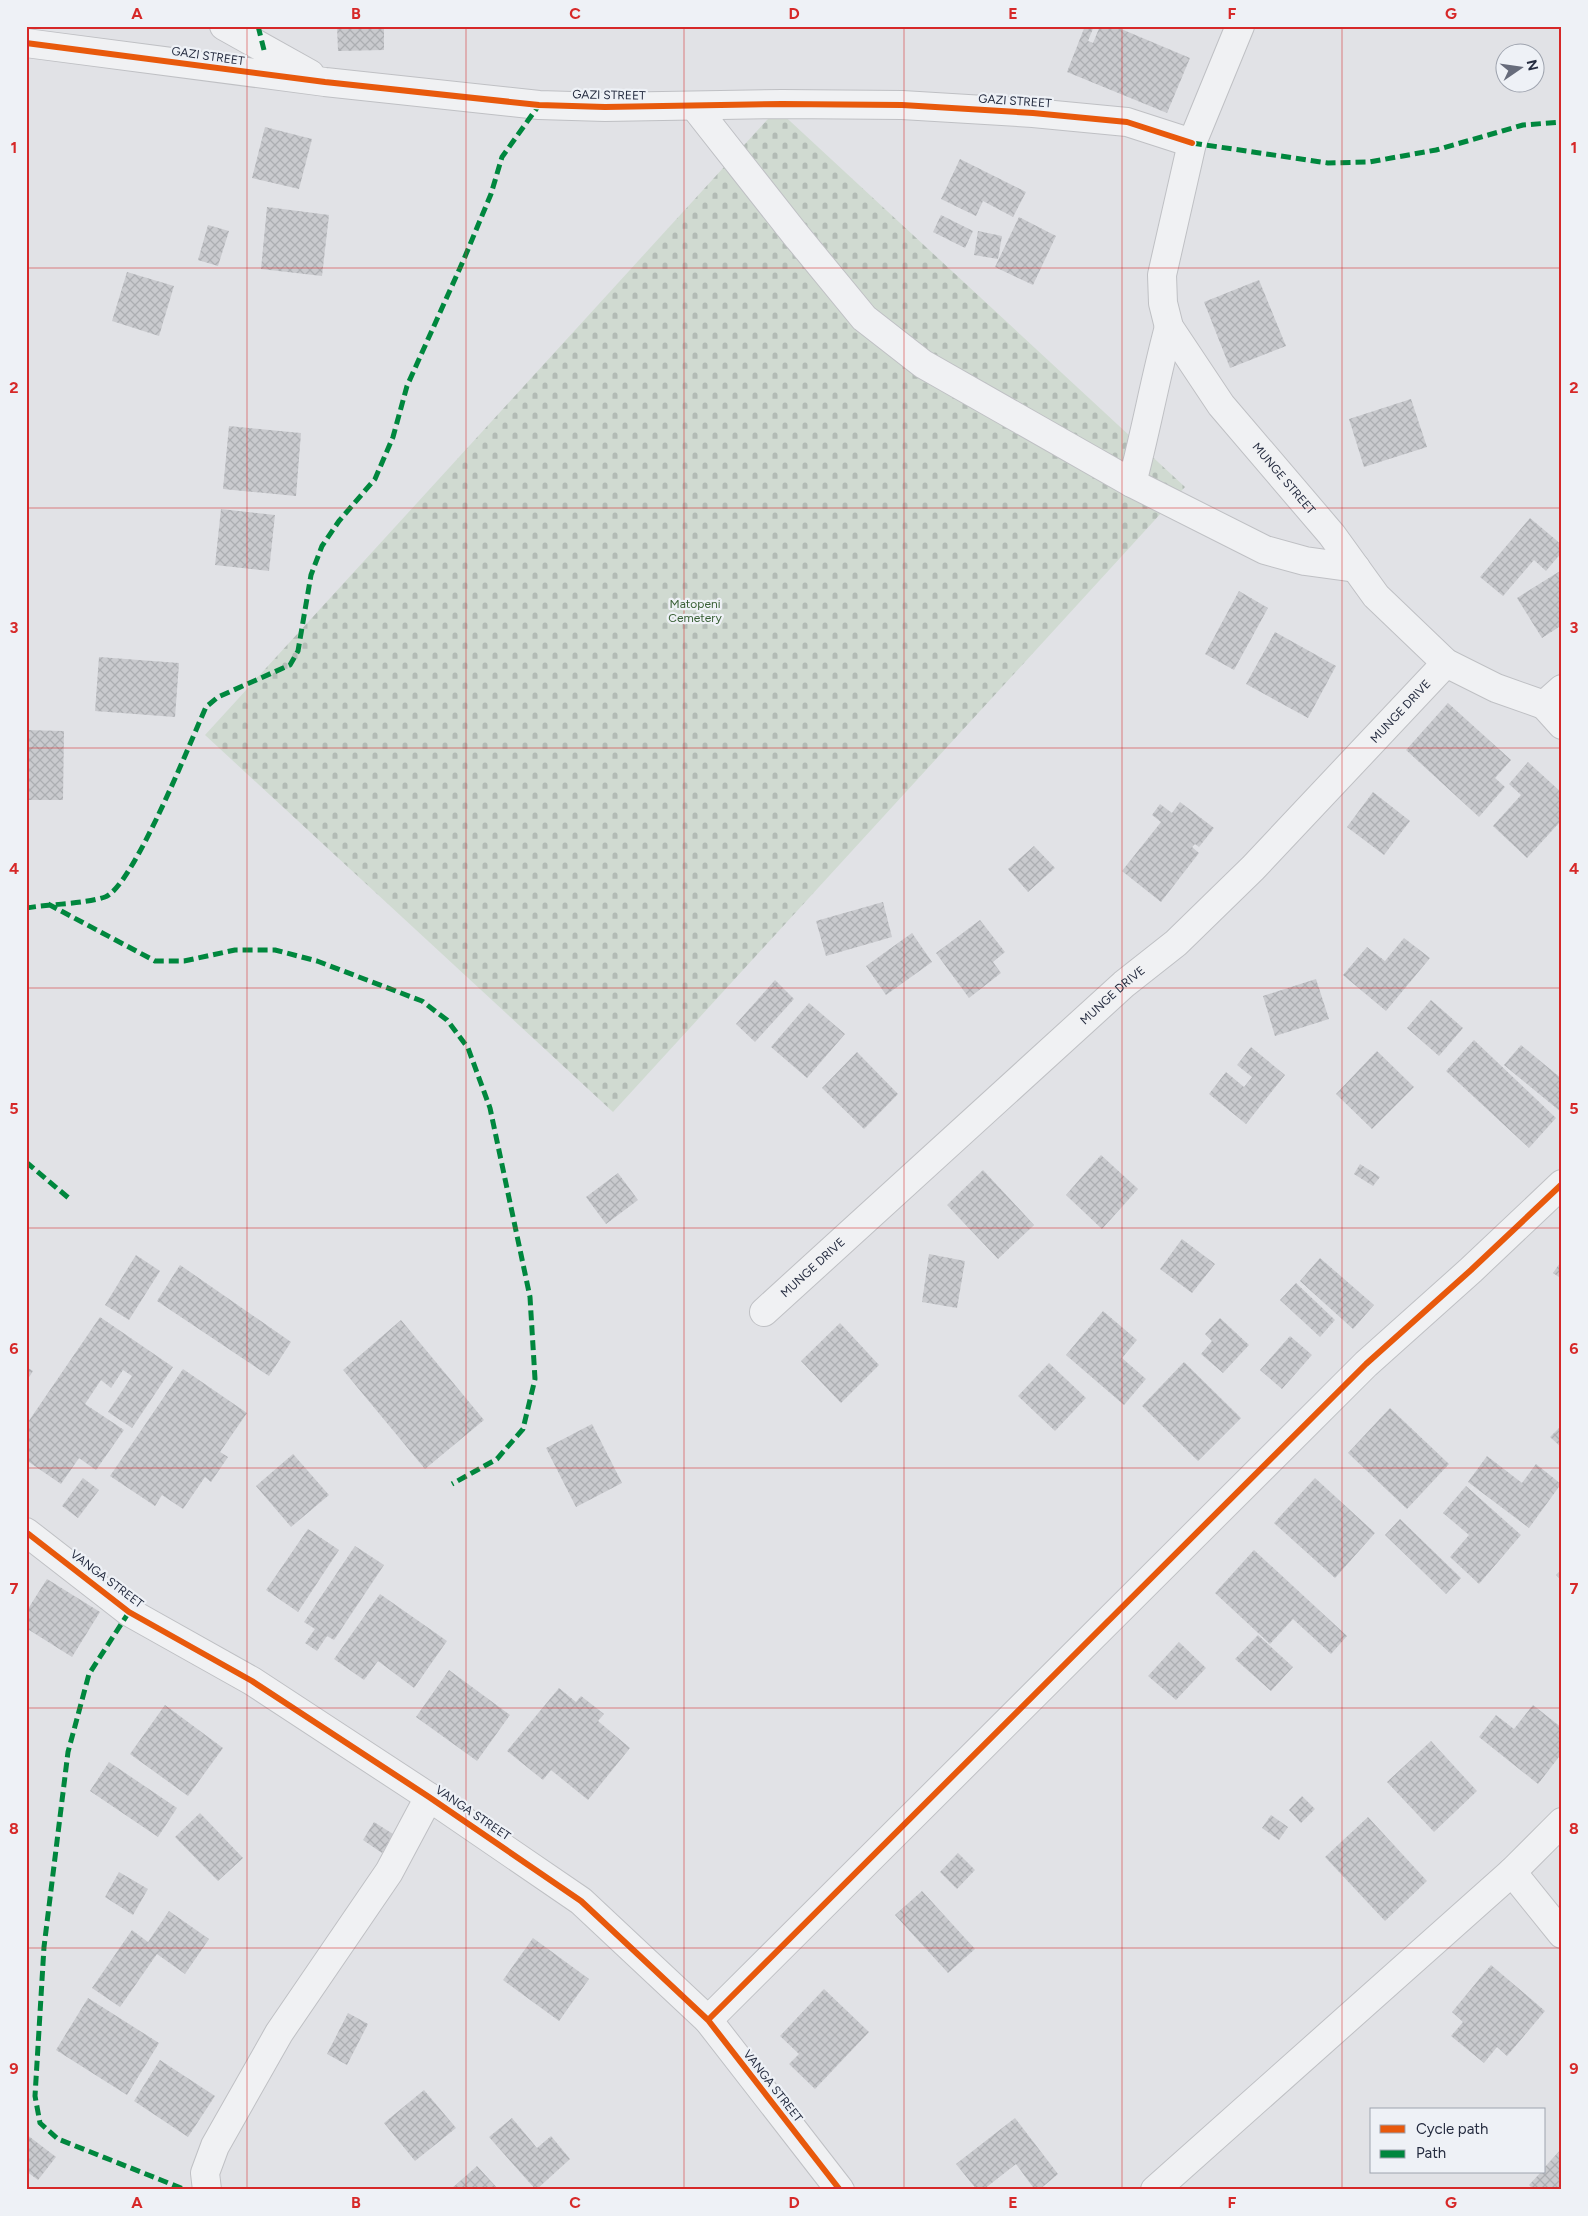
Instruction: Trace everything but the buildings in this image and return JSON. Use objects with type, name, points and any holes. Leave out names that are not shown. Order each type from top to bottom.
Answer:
[{"type":"street","points":[[224,26],[325,82]]},
{"type":"street","points":[[1192,143],[1240,26]]},
{"type":"street","name":"GAZI STREET","points":[[26,43],[325,82],[539,105],[695,107],[782,104],[902,105],[1033,113],[1127,122],[1192,143]]},
{"type":"street","points":[[695,107],[864,318],[923,364],[1132,483],[1264,550],[1306,561],[1356,568]]},
{"type":"street","name":"MUNGE STREET","points":[[1192,143],[1162,275],[1163,302],[1169,327],[1221,405],[1332,535],[1376,596],[1446,662],[1496,688],[1556,706]]},
{"type":"street","points":[[1132,483],[1147,426],[1157,370],[1169,327]]},
{"type":"street","name":"MUNGE DRIVE","points":[[764,1312],[1124,984],[1176,943],[1254,868],[1446,662]]},
{"type":"street","points":[[708,2020],[1366,1364],[1471,1270],[1562,1184]]},
{"type":"street","name":"VANGA STREET","points":[[26,1532],[129,1612],[252,1681],[429,1797],[581,1901],[708,2020],[840,2190]]},
{"type":"street","points":[[207,2190],[205,2173],[215,2146],[279,2033],[389,1872],[429,1797]]},
{"type":"street","points":[[1155,2190],[1512,1872],[1562,1822]]},
{"type":"street","points":[[1512,1872],[1562,1934]]},
{"type":"green space","name":"Matopeni Cemetery","points":[[777,109],[1185,487],[613,1112],[205,735]]},
{"type":"marked path","points":[[258,26],[264,50]]},
{"type":"marked path","points":[[26,908],[97,899],[105,897],[117,887],[130,868],[160,811],[206,707],[218,697],[290,665],[298,651],[311,575],[322,546],[339,521],[375,479],[393,437],[407,386],[491,194],[502,157],[539,105]]},
{"type":"marked path","points":[[1192,143],[1328,163],[1369,162],[1436,150],[1523,125],[1562,122]]},
{"type":"marked path","points":[[48,904],[155,961],[184,961],[235,950],[275,950],[317,961],[422,1001],[447,1020],[468,1048],[490,1108],[530,1297],[535,1379],[523,1429],[497,1459],[452,1484]]},
{"type":"marked path","points":[[26,1162],[71,1200]]},
{"type":"marked path","points":[[129,1612],[89,1674],[68,1752],[44,1947],[35,2096],[40,2123],[58,2139],[186,2190]]},
{"type":"cycle path","points":[[26,43],[325,82],[539,105],[605,107],[782,104],[902,105],[1033,113],[1127,122],[1192,143]]},
{"type":"cycle path","points":[[708,2020],[1366,1364],[1471,1270],[1562,1184]]},
{"type":"cycle path","points":[[26,1532],[129,1612],[252,1681],[429,1797],[581,1901],[708,2020],[840,2190]]}]
